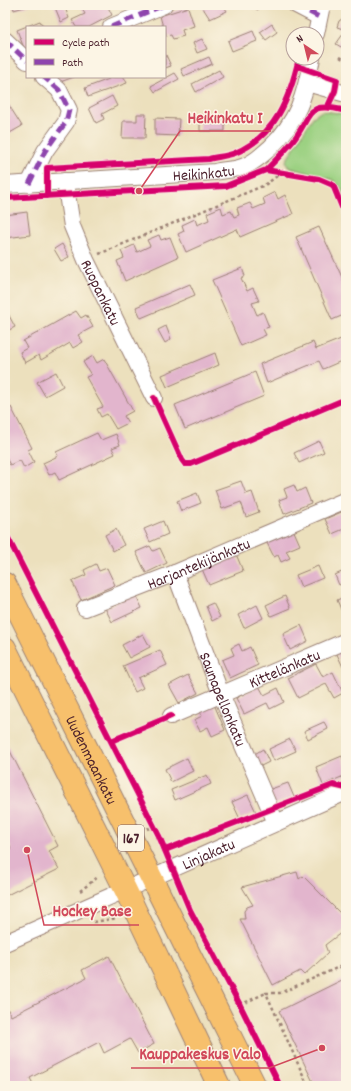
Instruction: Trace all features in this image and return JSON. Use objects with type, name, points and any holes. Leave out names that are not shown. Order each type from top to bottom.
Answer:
[{"type":"main road","name":"Uudenmaankatu","points":[[5,584],[255,1086]]},
{"type":"main road","name":"Uudenmaankatu","points":[[5,648],[126,891],[219,1086]]},
{"type":"street","points":[[113,26],[164,5]]},
{"type":"street","points":[[296,5],[321,11],[318,26]]},
{"type":"street","points":[[5,40],[26,60]]},
{"type":"street","name":"Heikinkatu","points":[[5,185],[65,180],[215,172],[240,168],[259,158],[284,134],[300,109],[308,83],[311,66]]},
{"type":"street","points":[[29,184],[45,151],[66,122],[69,110],[60,90],[45,78]]},
{"type":"street","points":[[308,83],[346,94]]},
{"type":"street","name":"Ruopankatu","points":[[65,180],[72,226],[86,260],[154,398]]},
{"type":"street","name":"Harjantekijänkatu","points":[[85,608],[176,573],[346,500]]},
{"type":"street","name":"Saunapellonkatu","points":[[176,573],[221,694],[276,824]]},
{"type":"street","name":"Kittelänkatu","points":[[171,716],[346,641]]},
{"type":"street","name":"Linjakatu","points":[[5,943],[126,891],[346,792]]},
{"type":"path","points":[[340,57],[346,61]]},
{"type":"path","points":[[273,172],[289,175]]},
{"type":"path","points":[[86,260],[266,185],[281,173]]},
{"type":"path","points":[[150,819],[156,831]]},
{"type":"path","points":[[240,1005],[266,994],[280,993],[346,964]]},
{"type":"path","points":[[266,994],[308,1086]]},
{"type":"path","points":[[237,998],[244,1012]]},
{"type":"green space","points":[[322,111],[346,114],[346,203],[341,188],[333,180],[288,167],[286,161],[313,117]]},
{"type":"building","points":[[13,5],[31,5],[14,10]]},
{"type":"building","points":[[54,5],[64,5],[69,18],[61,22]]},
{"type":"building","points":[[80,5],[107,5],[112,15],[91,26],[75,26],[72,20],[85,14]]},
{"type":"building","points":[[125,5],[142,5],[128,11]]},
{"type":"building","points":[[201,5],[223,5],[227,11],[210,19]]},
{"type":"building","points":[[254,5],[265,5],[257,10]]},
{"type":"building","points":[[188,7],[194,26],[182,30],[184,36],[173,39],[171,35],[166,36],[166,26],[163,26],[160,16]]},
{"type":"building","points":[[346,16],[346,30],[337,27],[339,21]]},
{"type":"building","points":[[40,21],[42,26],[27,26]]},
{"type":"building","points":[[272,24],[277,32],[266,40],[260,32]]},
{"type":"building","points":[[26,26],[26,53],[17,30]]},
{"type":"building","points":[[346,30],[346,44],[341,47],[336,44]]},
{"type":"building","points":[[253,31],[257,41],[232,51],[228,41]]},
{"type":"building","points":[[202,39],[207,49],[197,53],[193,43]]},
{"type":"building","points":[[166,55],[171,66],[166,68]]},
{"type":"building","points":[[209,57],[212,64],[184,76],[181,69]]},
{"type":"building","points":[[219,70],[223,77],[196,92],[192,84]]},
{"type":"building","points":[[175,73],[179,79],[155,92],[151,86]]},
{"type":"building","points":[[58,78],[71,78],[60,82]]},
{"type":"building","points":[[124,78],[127,83],[88,97],[85,88],[109,79]]},
{"type":"building","points":[[112,96],[117,106],[102,114],[104,119],[96,123],[89,108]]},
{"type":"building","points":[[5,99],[22,126],[8,134],[5,129]]},
{"type":"building","points":[[137,114],[146,114],[145,138],[122,138],[123,121],[137,121]]},
{"type":"building","points":[[200,115],[225,115],[225,131],[200,131]]},
{"type":"building","points":[[155,118],[179,119],[178,136],[155,135]]},
{"type":"building","points":[[275,192],[278,199],[285,195],[293,214],[240,237],[237,229],[186,252],[178,234],[184,231],[182,225],[195,219],[197,225],[209,220],[207,213],[221,207],[223,214],[231,211],[234,217],[239,215],[237,208],[250,203],[253,209],[265,204],[263,198]]},
{"type":"building","points":[[27,212],[30,235],[5,238],[5,215]]},
{"type":"building","points":[[319,227],[346,286],[346,314],[332,320],[296,237]]},
{"type":"building","points":[[159,235],[161,240],[170,237],[178,257],[125,281],[117,261],[124,258],[121,251],[134,245],[137,252],[150,246],[147,240]]},
{"type":"building","points":[[62,244],[69,257],[61,261],[54,249]]},
{"type":"building","points":[[242,268],[245,276],[241,278],[247,291],[253,288],[259,301],[252,303],[257,315],[263,312],[269,327],[263,329],[266,335],[241,346],[212,280]]},
{"type":"building","points":[[190,284],[195,295],[141,318],[136,307]]},
{"type":"building","points":[[5,308],[15,327],[5,332]]},
{"type":"building","points":[[76,311],[81,318],[86,315],[93,327],[78,335],[83,342],[73,348],[70,343],[41,360],[39,355],[25,363],[20,352],[27,348],[23,341]]},
{"type":"building","points":[[166,326],[171,339],[165,343],[158,330]]},
{"type":"building","points":[[346,337],[346,359],[323,369],[319,361],[267,383],[260,364],[313,342],[316,349]]},
{"type":"building","points":[[215,353],[219,365],[167,387],[162,375]]},
{"type":"building","points":[[93,356],[97,363],[104,359],[133,411],[124,416],[128,423],[116,429],[107,414],[101,417],[97,409],[103,407],[86,377],[91,375],[83,362]]},
{"type":"building","points":[[56,372],[63,386],[45,396],[37,382]]},
{"type":"building","points":[[255,372],[264,396],[185,429],[175,405]]},
{"type":"building","points":[[5,404],[8,409],[11,407],[32,448],[28,450],[34,462],[24,468],[20,460],[10,465],[5,456]]},
{"type":"building","points":[[97,433],[101,440],[116,434],[120,445],[112,448],[115,454],[59,480],[55,472],[49,475],[43,463],[58,456],[56,452]]},
{"type":"building","points":[[319,441],[324,452],[299,463],[294,453]]},
{"type":"building","points":[[241,481],[246,494],[252,492],[259,512],[246,517],[241,502],[222,509],[215,490]]},
{"type":"building","points":[[294,485],[297,492],[305,488],[311,503],[284,514],[279,500],[287,497],[284,489]]},
{"type":"building","points":[[197,493],[201,503],[181,511],[177,501]]},
{"type":"building","points":[[346,510],[346,528],[332,534],[325,519]]},
{"type":"building","points":[[163,521],[168,534],[150,542],[144,529]]},
{"type":"building","points":[[116,529],[124,545],[113,551],[105,535]]},
{"type":"building","points":[[293,529],[300,545],[286,551],[290,558],[281,562],[278,555],[274,557],[266,541]]},
{"type":"building","points":[[150,546],[153,551],[160,548],[167,563],[146,573],[136,552]]},
{"type":"building","points":[[236,554],[243,571],[209,585],[202,569]]},
{"type":"building","points":[[96,564],[99,571],[107,568],[115,585],[81,600],[72,581],[86,575],[84,570]]},
{"type":"building","points":[[318,566],[323,578],[301,587],[296,575]]},
{"type":"building","points":[[346,570],[346,582],[339,585],[335,575]]},
{"type":"building","points":[[135,593],[142,608],[112,622],[105,608]]},
{"type":"building","points":[[285,596],[290,608],[271,616],[266,605]]},
{"type":"building","points":[[346,596],[346,621],[337,600]]},
{"type":"building","points":[[213,603],[220,617],[212,621],[206,606]]},
{"type":"building","points":[[257,605],[263,618],[244,628],[238,615]]},
{"type":"building","points":[[301,625],[308,641],[290,650],[283,634]]},
{"type":"building","points":[[143,634],[150,647],[129,658],[122,645]]},
{"type":"building","points":[[239,644],[242,651],[250,647],[258,665],[230,678],[222,660],[234,655],[231,648]]},
{"type":"building","points":[[346,646],[346,666],[343,667],[335,650]]},
{"type":"building","points":[[160,650],[167,665],[138,678],[143,688],[135,692],[123,666]]},
{"type":"building","points":[[316,664],[323,677],[333,672],[343,693],[334,698],[326,684],[298,698],[288,678]]},
{"type":"building","points":[[188,675],[198,693],[179,703],[169,685]]},
{"type":"building","points":[[259,686],[264,695],[278,688],[284,702],[270,709],[267,703],[244,714],[236,698]]},
{"type":"building","points":[[213,702],[225,730],[212,736],[208,727],[200,731],[194,720],[202,716],[198,708]]},
{"type":"building","points":[[324,722],[328,729],[308,739],[304,731]]},
{"type":"building","points":[[290,739],[296,751],[274,761],[269,749]]},
{"type":"building","points":[[5,741],[58,846],[49,851],[59,869],[5,896],[5,851],[11,848],[5,836]]},
{"type":"building","points":[[263,749],[269,762],[259,767],[253,755]]},
{"type":"building","points":[[342,756],[346,766],[346,775],[323,785],[316,767]]},
{"type":"building","points":[[187,758],[193,771],[171,782],[165,769]]},
{"type":"building","points":[[207,775],[211,784],[175,800],[171,790]]},
{"type":"building","points":[[288,783],[294,797],[274,805],[268,790]]},
{"type":"building","points":[[248,795],[256,812],[240,819],[232,802]]},
{"type":"building","points":[[297,872],[299,879],[303,876],[346,919],[346,929],[325,945],[328,953],[304,975],[300,971],[273,985],[240,919],[245,919],[244,911],[247,907],[253,905],[242,887]]},
{"type":"building","points":[[109,956],[154,1044],[138,1053],[130,1039],[104,1053],[99,1042],[30,1078],[34,1086],[5,1086],[5,1009],[7,1008],[11,1016],[86,978],[82,970]]},
{"type":"building","points":[[346,978],[346,1086],[315,1086],[279,1011]]},
{"type":"marked path","points":[[113,26],[164,5]]},
{"type":"marked path","points":[[296,5],[319,17]]},
{"type":"marked path","points":[[5,40],[26,60]]},
{"type":"marked path","points":[[29,184],[45,151],[66,122],[69,110],[59,90],[45,78]]},
{"type":"cycle path","points":[[297,66],[337,80],[335,91],[328,106]]},
{"type":"cycle path","points":[[47,196],[47,168],[209,159],[232,154],[249,146],[271,126],[279,114],[286,101],[297,66]]},
{"type":"cycle path","points":[[266,170],[293,141],[308,117],[316,109],[323,107],[346,111]]},
{"type":"cycle path","points":[[5,198],[226,186],[266,170],[319,179],[333,185],[346,217]]},
{"type":"cycle path","points":[[154,398],[185,464],[191,464],[346,399]]},
{"type":"cycle path","points":[[5,532],[159,836],[190,910],[240,1005],[280,1086]]},
{"type":"cycle path","points":[[111,741],[171,716]]},
{"type":"cycle path","points":[[165,850],[333,785],[346,788]]},
{"type":"place","name":"Heikinkatu I","points":[[139,191]]},
{"type":"place","name":"Hockey Base","points":[[27,850]]},
{"type":"place","name":"Kauppakeskus Valo","points":[[322,1048]]}]
